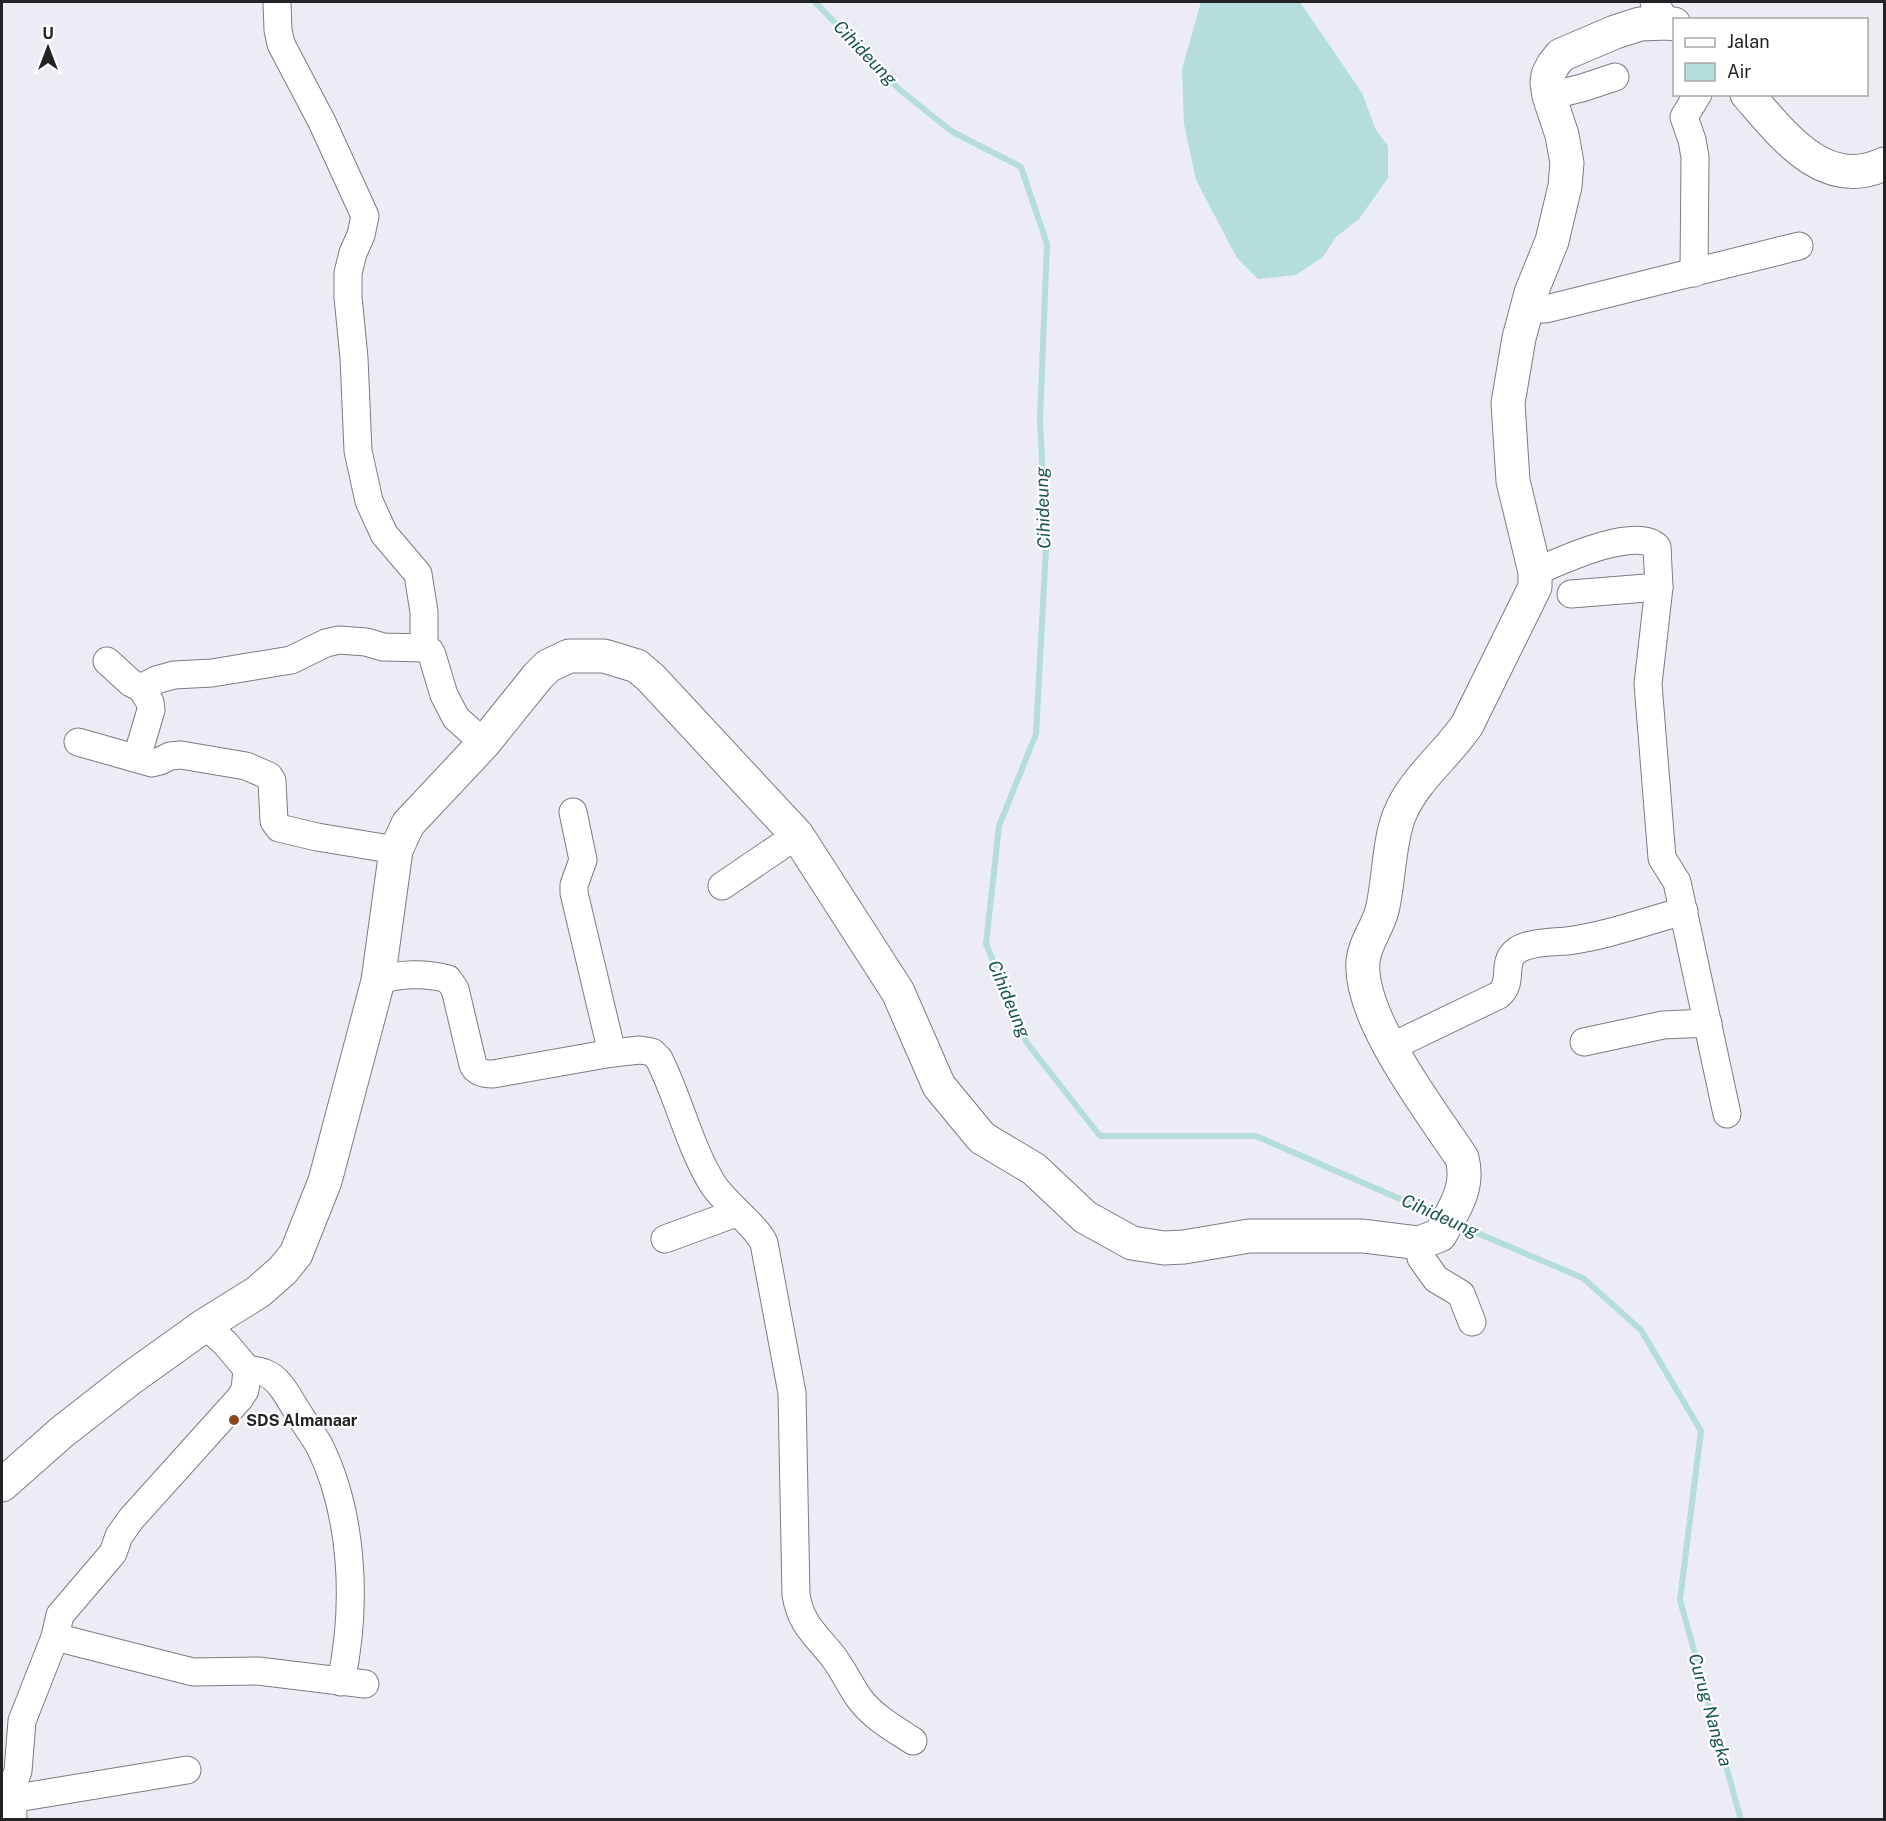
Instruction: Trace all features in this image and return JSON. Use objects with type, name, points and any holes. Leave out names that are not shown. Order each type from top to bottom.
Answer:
[{"type":"main road","points":[[2,1485],[62,1432],[130,1378],[205,1325],[258,1292],[283,1270],[296,1254],[325,1181],[378,981],[396,850],[408,824],[484,743],[538,676],[548,666],[569,656],[604,656],[637,666],[651,678],[797,835],[898,992],[939,1086],[982,1138],[1034,1169],[1085,1217],[1132,1243],[1164,1248],[1184,1247],[1249,1236],[1363,1236],[1430,1239],[1461,1196],[1465,1179],[1462,1158],[1389,1048],[1363,980],[1364,952],[1382,912],[1399,817],[1406,800],[1467,725],[1533,595],[1536,578],[1513,481],[1508,403],[1519,338],[1531,293],[1552,242],[1565,186],[1567,163],[1562,135],[1549,96],[1548,75],[1552,65],[1561,55],[1665,16]]},
{"type":"main road","points":[[1749,96],[1783,134],[1812,159],[1826,167],[1847,172],[1861,172],[1884,164]]},
{"type":"street","points":[[277,2],[278,30],[286,56],[322,122],[366,216],[361,236],[352,253],[348,273],[358,451],[369,501],[384,534],[418,574],[424,612],[424,648]]},
{"type":"street","points":[[1549,96],[1615,77]]},
{"type":"street","points":[[1694,273],[1695,157],[1684,117],[1697,96]]},
{"type":"street","points":[[1531,293],[1539,309],[1546,309],[1799,246]]},
{"type":"street","points":[[1534,572],[1593,547],[1628,541],[1647,542],[1657,547],[1659,587],[1648,684],[1662,858],[1677,882],[1727,1114]]},
{"type":"street","points":[[1571,594],[1659,587]]},
{"type":"street","points":[[141,688],[156,680],[174,675],[212,673],[291,660],[326,643],[339,640],[366,642],[383,647],[424,648],[432,654],[444,695],[456,718],[484,743]]},
{"type":"street","points":[[106,661],[131,683],[141,688],[150,702],[151,710],[137,757]]},
{"type":"street","points":[[78,742],[156,763],[170,756],[181,755],[246,766],[269,776],[272,781],[274,821],[279,828],[317,837],[396,850]]},
{"type":"street","points":[[573,812],[583,860],[574,885],[574,893],[612,1053]]},
{"type":"street","points":[[722,886],[797,835]]},
{"type":"street","points":[[1389,1048],[1499,995],[1508,984],[1510,959],[1519,949],[1547,942],[1591,937],[1684,911]]},
{"type":"street","points":[[378,981],[387,977],[413,975],[448,979],[455,989],[473,1065],[480,1072],[493,1074],[612,1053],[647,1050],[656,1055],[712,1184],[764,1243],[792,1393],[796,1595],[799,1610],[810,1631],[832,1656],[859,1698],[880,1720],[914,1741]]},
{"type":"street","points":[[1584,1042],[1663,1025],[1708,1023]]},
{"type":"street","points":[[665,1239],[736,1213]]},
{"type":"street","points":[[1430,1239],[1421,1258],[1436,1278],[1461,1294],[1472,1322]]},
{"type":"street","points":[[55,1636],[192,1672],[258,1671],[353,1683],[348,1561],[342,1510],[318,1444],[277,1382],[265,1373],[247,1369],[225,1343],[205,1325]]},
{"type":"street","points":[[188,1770],[12,1809],[22,1721],[55,1636],[60,1615],[113,1553],[119,1536],[130,1519],[240,1398],[245,1389],[247,1369]]},
{"type":"water","points":[[1201,2],[1300,2],[1362,93],[1376,130],[1388,146],[1388,178],[1359,219],[1336,237],[1323,257],[1296,275],[1258,279],[1237,258],[1196,180],[1184,124],[1182,69]]},
{"type":"waterway","name":"Cihideung","points":[[815,2],[899,89],[951,131],[1021,167],[1047,244],[1040,419],[1046,548],[1036,734],[999,826],[986,944],[1027,1043],[1100,1136],[1256,1136],[1439,1216]]},
{"type":"waterway","name":"Cihideung","points":[[1456,1224],[1583,1278],[1641,1330],[1701,1431],[1680,1600],[1741,1820]]},
{"type":"place","name":"SDS Almanaar","points":[[234,1420]]},
{"type":"water label","name":"Curug Nangka","points":[[1710,1710]]}]
